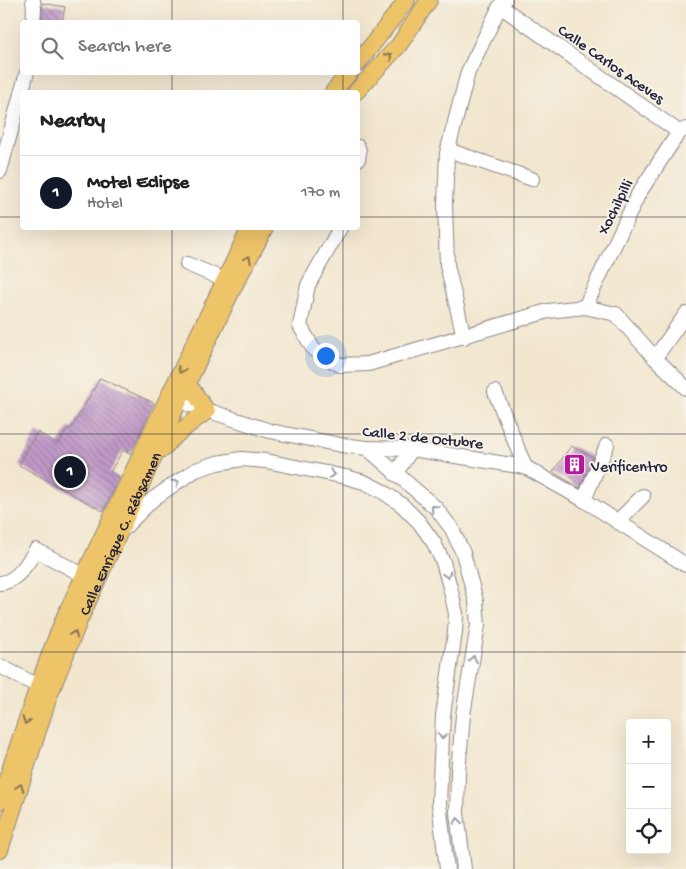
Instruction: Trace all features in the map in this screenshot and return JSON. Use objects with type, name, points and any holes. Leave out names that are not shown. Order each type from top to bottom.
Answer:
[{"type":"main road","points":[[360,60],[407,0]]},
{"type":"main road","points":[[358,90],[399,45],[429,0]]},
{"type":"main road","points":[[335,90],[347,75]]},
{"type":"main road","name":"Calle Enrique C. Rébsamen","points":[[0,801],[38,686],[58,634],[172,403],[225,280],[249,230]]},
{"type":"main road","name":"Calle Enrique C. Rébsamen","points":[[0,850],[49,696],[79,622],[152,463],[172,403],[188,384],[226,302],[264,230]]},
{"type":"main road","points":[[152,463],[168,443],[207,411],[188,384]]},
{"type":"street","points":[[33,0],[33,20]]},
{"type":"street","points":[[464,337],[447,265],[445,204],[448,150],[468,72],[503,3]]},
{"type":"street","name":"Calle Carlos Aceves","points":[[503,3],[683,131]]},
{"type":"street","points":[[22,90],[26,75]]},
{"type":"street","points":[[0,171],[20,98]]},
{"type":"street","name":"Xochilpilli","points":[[586,307],[639,193],[683,131]]},
{"type":"street","points":[[448,150],[532,179]]},
{"type":"street","points":[[339,230],[308,285],[300,326],[314,350],[340,365],[368,364],[548,311],[586,307],[616,314],[655,358],[686,388]]},
{"type":"street","points":[[187,264],[225,280]]},
{"type":"street","points":[[655,358],[686,314]]},
{"type":"street","points":[[495,392],[525,467]]},
{"type":"street","name":"Calle 2 de Octubre","points":[[172,403],[207,411],[270,431],[341,446],[412,450],[525,467],[584,500],[686,565]]},
{"type":"street","points":[[584,500],[607,445]]},
{"type":"street","points":[[367,448],[436,508],[452,529],[463,553],[476,601],[478,625],[462,715],[458,782],[457,813],[464,869]]},
{"type":"street","points":[[395,474],[412,450]]},
{"type":"street","points":[[118,534],[154,499],[196,470],[217,462],[242,459],[266,461],[364,482],[382,491],[402,505],[419,522],[434,543],[443,562],[456,614],[443,715],[439,802],[447,869]]},
{"type":"street","points":[[617,522],[643,496]]},
{"type":"street","points":[[0,583],[7,582],[18,575],[36,550],[85,576]]},
{"type":"street","points":[[0,666],[38,686]]},
{"type":"street","points":[[440,782],[458,782]]},
{"type":"building","points":[[42,3],[65,7],[62,20],[42,20]]},
{"type":"building","points":[[100,378],[154,403],[130,454],[123,450],[110,472],[119,478],[103,511],[19,465],[37,432],[58,444],[68,428],[71,429]]},
{"type":"building","name":"Verificentro","points":[[571,446],[593,457],[580,488],[553,472]]},
{"type":"place","name":"Verificentro","points":[[575,465]]},
{"type":"place","name":"Motel Eclipse","points":[[70,472]]}]
